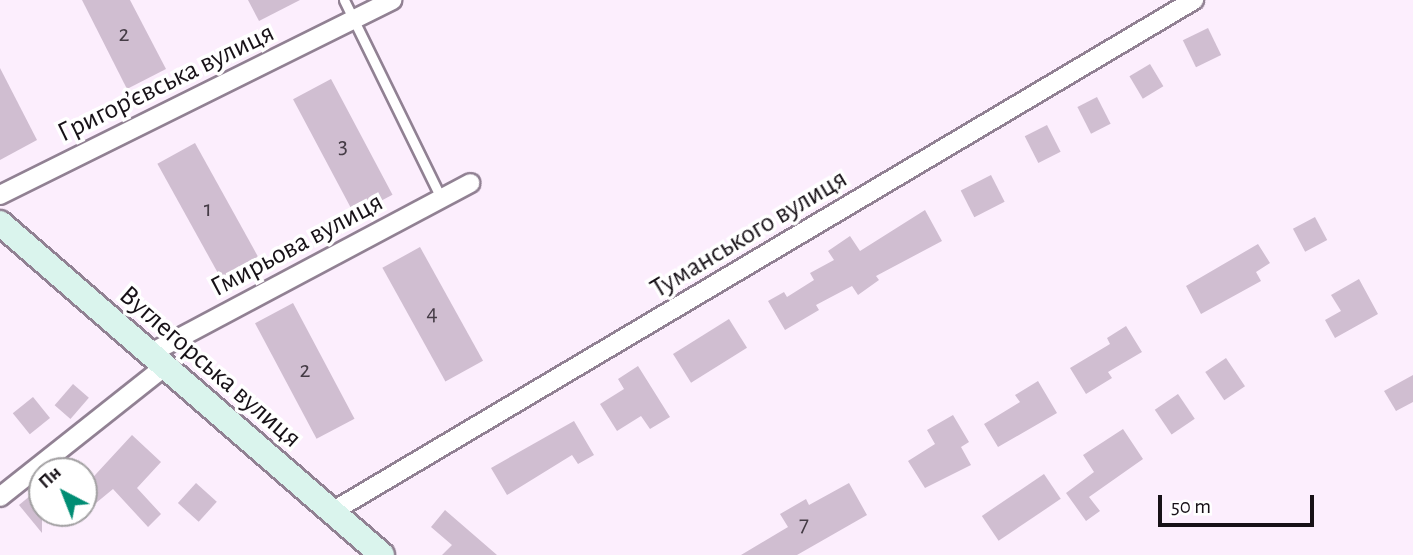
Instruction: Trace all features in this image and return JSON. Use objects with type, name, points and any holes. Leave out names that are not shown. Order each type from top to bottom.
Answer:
[{"type":"main road","name":"Вуглегорська вулиця","points":[[0,223],[330,513],[382,555]]},
{"type":"street","name":"Григор’євська вулиця","points":[[0,195],[392,0]]},
{"type":"street","name":"Туманського вулиця","points":[[330,513],[1194,0]]},
{"type":"street","name":"Гмирьова вулиця","points":[[0,497],[157,361],[470,183]]},
{"type":"lane","points":[[344,0],[441,198]]},
{"type":"building","points":[[82,0],[130,0],[166,69],[127,89]]},
{"type":"building","points":[[248,0],[300,0],[259,21]]},
{"type":"building","points":[[1208,28],[1221,55],[1196,67],[1183,40]]},
{"type":"building","points":[[1150,64],[1163,86],[1143,99],[1129,76]]},
{"type":"building","points":[[0,68],[37,140],[0,160]]},
{"type":"building","points":[[331,79],[393,195],[355,215],[293,99]]},
{"type":"building","points":[[1097,97],[1111,124],[1091,134],[1077,107]]},
{"type":"building","points":[[1047,125],[1061,152],[1038,163],[1025,136]]},
{"type":"building","points":[[195,143],[258,257],[220,278],[157,164]]},
{"type":"building","points":[[991,175],[1005,202],[974,217],[961,190]]},
{"type":"building","points":[[925,210],[942,241],[876,276],[879,280],[858,295],[852,286],[816,305],[819,310],[785,330],[768,301],[784,292],[787,297],[814,280],[810,273],[834,260],[828,251],[850,236],[860,251]]},
{"type":"building","points":[[1315,217],[1327,240],[1305,252],[1293,229]]},
{"type":"building","points":[[1258,244],[1270,263],[1256,272],[1261,281],[1201,314],[1186,286]]},
{"type":"building","points":[[420,247],[483,361],[445,382],[382,268]]},
{"type":"building","points":[[1359,279],[1378,314],[1335,338],[1325,320],[1341,311],[1331,295]]},
{"type":"building","points":[[293,303],[355,419],[317,439],[255,323]]},
{"type":"building","points":[[729,319],[747,348],[691,383],[673,354]]},
{"type":"building","points":[[1126,326],[1142,352],[1108,372],[1112,378],[1086,394],[1070,368],[1110,344],[1107,338]]},
{"type":"building","points":[[1226,358],[1245,386],[1224,400],[1205,372]]},
{"type":"building","points":[[638,366],[670,417],[650,429],[641,416],[617,431],[600,404],[624,389],[618,379]]},
{"type":"building","points":[[1413,375],[1413,402],[1396,411],[1384,391]]},
{"type":"building","points":[[1038,381],[1057,413],[998,447],[984,424],[1020,402],[1015,395]]},
{"type":"building","points":[[73,384],[89,398],[70,419],[55,405]]},
{"type":"building","points":[[1178,394],[1195,419],[1172,435],[1155,410]]},
{"type":"building","points":[[33,397],[50,418],[30,434],[13,413]]},
{"type":"building","points":[[953,415],[969,442],[961,447],[971,465],[925,488],[908,461],[935,444],[927,430]]},
{"type":"building","points":[[574,421],[594,455],[578,464],[572,455],[507,495],[491,468]]},
{"type":"building","points":[[1123,429],[1143,459],[1089,497],[1100,511],[1086,521],[1066,493],[1094,472],[1083,455]]},
{"type":"building","points":[[132,435],[161,462],[137,488],[161,514],[148,527],[113,489],[98,501],[98,472]]},
{"type":"building","points":[[1044,474],[1061,499],[999,541],[982,516]]},
{"type":"building","points":[[196,483],[217,502],[199,522],[178,503]]},
{"type":"building","points":[[849,483],[867,515],[797,555],[741,555],[788,527],[780,514],[806,499],[809,505]]},
{"type":"building","points":[[28,498],[28,516],[19,505]]},
{"type":"building","points":[[445,510],[497,555],[442,555],[452,545],[431,527]]}]
